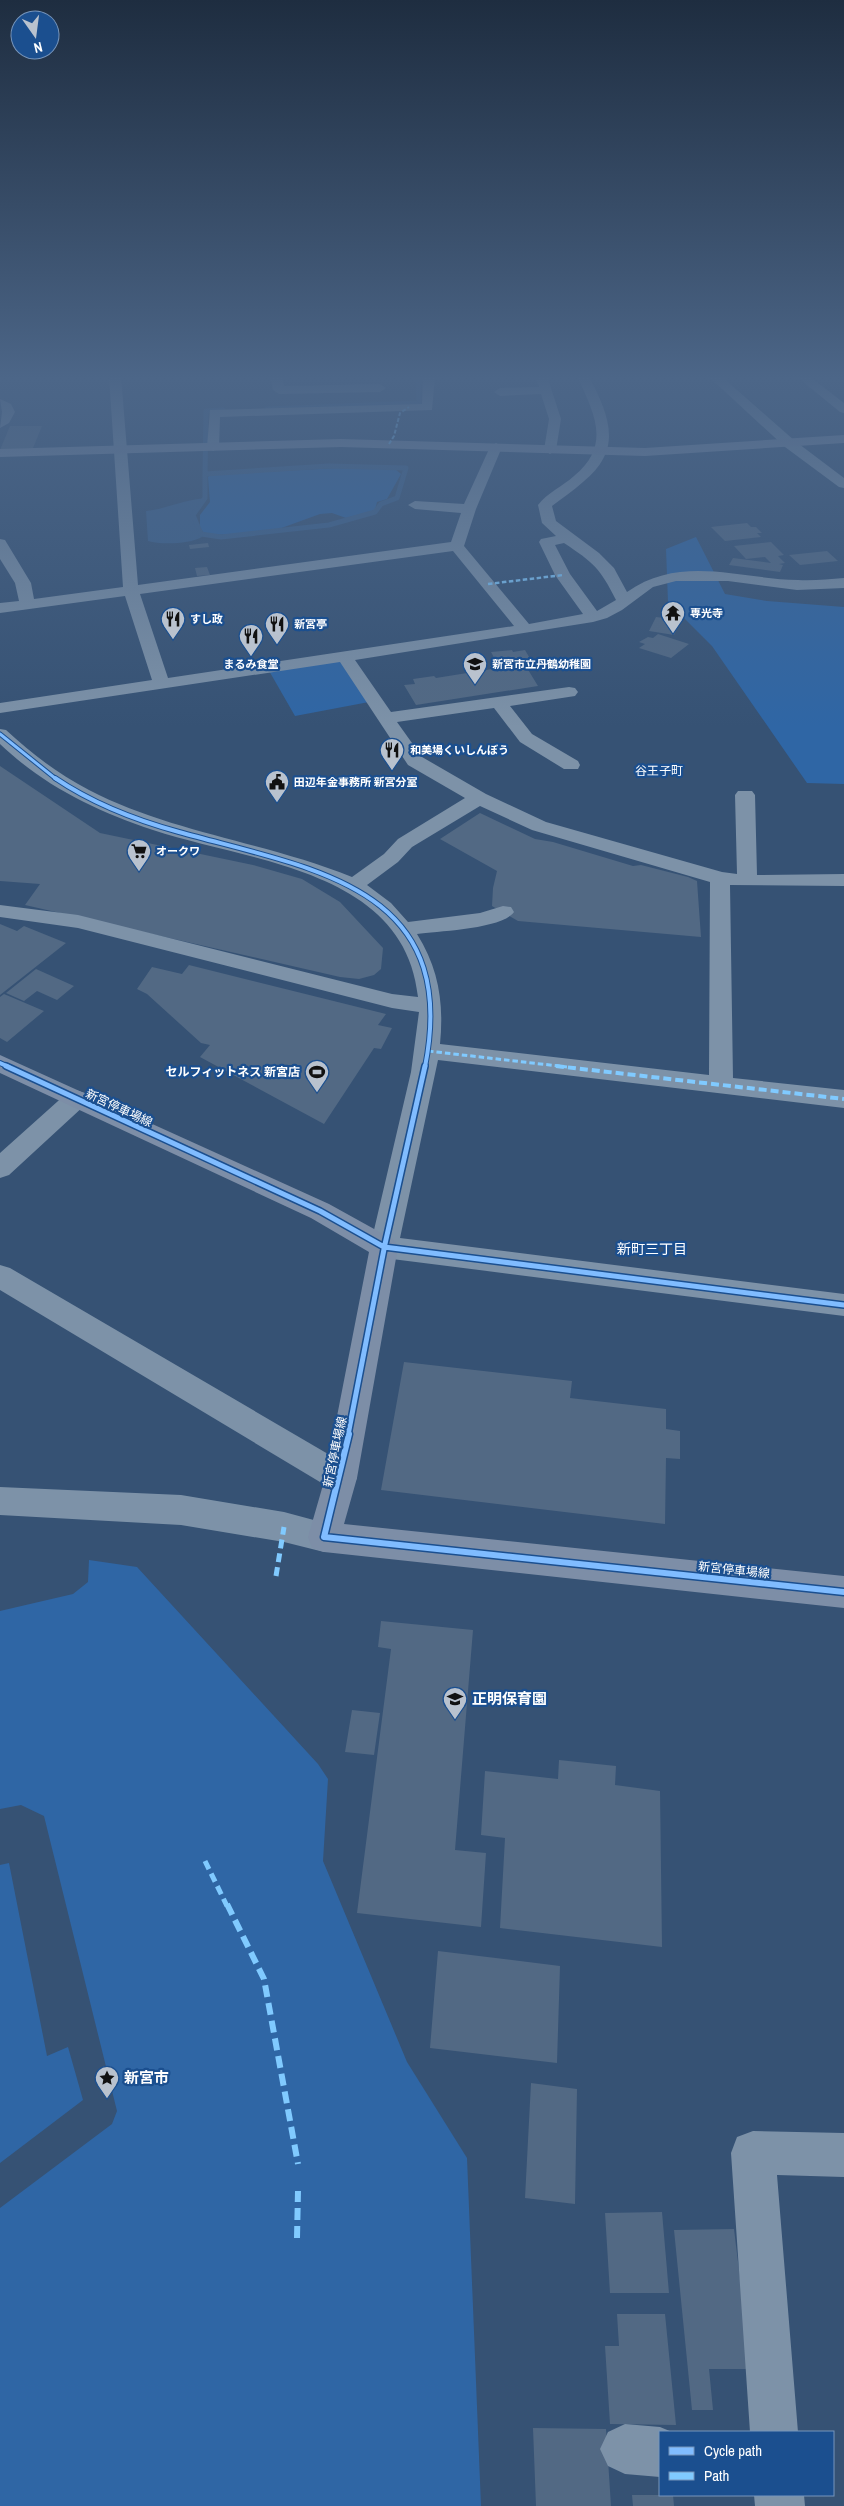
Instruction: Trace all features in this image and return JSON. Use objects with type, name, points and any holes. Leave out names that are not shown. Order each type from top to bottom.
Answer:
[{"type":"main road","name":"新宮停車場線","points":[[0,1063],[320,1211],[384,1247],[341,1478],[324,1536],[844,1592]]},
{"type":"street","points":[[125,493],[131,590],[161,683]]},
{"type":"street","points":[[457,546],[476,493]]},
{"type":"street","points":[[561,493],[545,505],[549,523],[594,556],[609,571],[624,601]]},
{"type":"street","points":[[415,505],[469,509]]},
{"type":"street","points":[[567,538],[546,542],[563,575],[593,617]]},
{"type":"street","points":[[0,608],[457,546]]},
{"type":"street","points":[[457,546],[524,628]]},
{"type":"street","points":[[2,552],[23,583],[27,604]]},
{"type":"street","points":[[0,708],[593,617],[616,607],[648,584],[676,576],[728,576],[797,585],[844,583]]},
{"type":"street","points":[[344,656],[415,761],[479,798],[539,826],[720,878],[747,881],[844,880]]},
{"type":"street","points":[[386,718],[569,692]]},
{"type":"street","points":[[498,702],[526,738],[571,765]]},
{"type":"street","points":[[0,734],[26,759],[60,783],[99,804],[176,831],[291,862],[352,886],[370,896],[391,914],[403,929],[420,957],[429,988],[428,1051],[384,1247],[844,1305]]},
{"type":"street","points":[[745,796],[747,881]]},
{"type":"street","points":[[352,886],[391,858],[405,843],[479,798]]},
{"type":"street","points":[[720,878],[721,1085]]},
{"type":"street","points":[[0,910],[78,922],[392,1000],[430,1006]]},
{"type":"street","points":[[403,929],[484,919],[504,912]]},
{"type":"street","points":[[428,1051],[844,1099]]},
{"type":"street","points":[[0,1168],[76,1099]]},
{"type":"street","points":[[0,1276],[341,1478]]},
{"type":"street","points":[[0,1501],[181,1510],[284,1527],[324,1536]]},
{"type":"street","points":[[774,2431],[753,2153],[844,2155]]},
{"type":"shaded area","points":[[209,493],[390,493],[387,499],[377,502],[375,510],[346,518],[332,513],[320,514],[276,530],[240,534],[209,535],[203,532],[200,527],[200,515],[210,502]]},
{"type":"shaded area","points":[[205,498],[193,515],[202,537],[175,543],[148,541],[146,511]]},
{"type":"shaded area","points":[[696,537],[725,594],[767,601],[844,607],[844,784],[807,783],[712,646],[668,602],[666,549]]},
{"type":"shaded area","points":[[341,658],[369,702],[295,716],[268,669]]},
{"type":"shaded area","points":[[89,1560],[137,1567],[318,1764],[328,1779],[323,1861],[407,2062],[467,2158],[481,2506],[0,2506],[0,2208],[112,2124],[117,2111],[44,1816],[21,1805],[0,1809],[0,1611],[73,1594],[88,1582]]},
{"type":"shaded area","points":[[9,1863],[47,2056],[68,2047],[83,2100],[0,2163],[0,1865]]},
{"type":"building","points":[[747,523],[751,527],[756,527],[762,533],[757,533],[761,537],[725,541],[711,527]]},
{"type":"building","points":[[771,542],[784,555],[778,556],[785,563],[779,564],[783,565],[780,572],[729,565],[733,558],[771,563],[765,557],[746,559],[734,546]]},
{"type":"building","points":[[208,543],[209,547],[190,549],[189,545]]},
{"type":"building","points":[[827,551],[838,561],[800,565],[789,555]]},
{"type":"building","points":[[207,567],[210,575],[197,576],[195,568]]},
{"type":"building","points":[[656,617],[681,620],[674,635],[649,631]]},
{"type":"building","points":[[658,634],[689,644],[671,658],[639,648],[645,644],[639,642],[648,637],[653,638]]},
{"type":"building","points":[[512,650],[513,652],[525,650],[535,667],[527,668],[538,686],[416,705],[404,685],[415,684],[413,679],[434,676],[436,678],[492,669],[490,666],[498,665],[491,652]]},
{"type":"building","name":"オークワ","points":[[0,766],[100,833],[253,865],[302,879],[340,902],[383,948],[381,969],[374,975],[359,979],[340,977],[25,905],[40,884],[0,881]]},
{"type":"building","points":[[480,813],[535,839],[553,842],[633,866],[641,865],[688,877],[697,881],[701,937],[518,921],[492,906],[493,888],[497,871],[440,839]]},
{"type":"building","points":[[0,924],[17,931],[24,926],[66,943],[0,995]]},
{"type":"building","points":[[189,965],[386,1014],[378,1025],[392,1028],[381,1049],[374,1048],[324,1124],[200,1057],[210,1045],[201,1043],[147,994],[137,989],[152,967],[182,974]]},
{"type":"building","points":[[36,969],[74,986],[57,1000],[37,991],[24,1001],[6,993]]},
{"type":"building","points":[[4,994],[44,1011],[7,1042],[0,1038],[0,997]]},
{"type":"building","points":[[404,1362],[572,1381],[570,1398],[666,1409],[666,1429],[680,1431],[680,1459],[666,1458],[665,1524],[381,1490]]},
{"type":"building","points":[[381,1621],[473,1630],[455,1850],[486,1853],[481,1927],[357,1913],[391,1649],[378,1647]]},
{"type":"building","points":[[352,1710],[380,1713],[374,1755],[345,1752]]},
{"type":"building","points":[[559,1760],[616,1766],[615,1785],[660,1791],[662,1947],[500,1928],[505,1838],[481,1835],[485,1771],[558,1779]]},
{"type":"building","points":[[438,1951],[560,1966],[557,2063],[430,2048]]},
{"type":"building","points":[[531,2083],[577,2089],[575,2204],[525,2198]]},
{"type":"building","points":[[662,2212],[669,2293],[610,2293],[605,2213]]},
{"type":"building","points":[[734,2229],[751,2369],[709,2369],[713,2410],[692,2410],[674,2230]]},
{"type":"building","points":[[617,2314],[665,2314],[676,2425],[610,2424],[605,2346],[619,2346]]},
{"type":"building","points":[[533,2428],[606,2429],[611,2506],[536,2506]]},
{"type":"building","points":[[632,2495],[673,2496],[674,2506],[633,2506]]},
{"type":"waterway","points":[[205,493],[205,498],[193,515],[201,534],[221,537],[329,525],[375,512],[381,504],[397,498],[399,493]]},
{"type":"marked path","points":[[488,584],[563,575]]},
{"type":"marked path","points":[[428,1051],[844,1099]]},
{"type":"marked path","points":[[276,1576],[284,1527]]},
{"type":"marked path","points":[[205,1861],[264,1979],[298,2164]]},
{"type":"marked path","points":[[297,2238],[298,2191]]},
{"type":"cycle path","points":[[0,734],[19,752],[60,782],[105,806],[179,832],[297,864],[352,886],[383,907],[396,921],[408,935],[424,969],[431,1004],[428,1051],[377,1281],[350,1428],[324,1537],[844,1592]]},
{"type":"cycle path","points":[[0,1063],[320,1211],[384,1247],[844,1305]]},
{"type":"place","name":"専光寺","points":[[673,634]]},
{"type":"place","name":"すし政","points":[[173,640]]},
{"type":"place","name":"新宮亭","points":[[277,645]]},
{"type":"place","name":"まるみ食堂","points":[[251,657]]},
{"type":"place","name":"新宮市立丹鶴幼稚園","points":[[475,685]]},
{"type":"place","name":"和美場くいしんぼう","points":[[392,771]]},
{"type":"place","name":"田辺年金事務所 新宮分室","points":[[277,803]]},
{"type":"place","name":"オークワ","points":[[139,872]]},
{"type":"place","name":"セルフィットネス 新宮店","points":[[317,1093]]},
{"type":"place","name":"正明保育園","points":[[455,1720]]},
{"type":"place","name":"新宮市","points":[[107,2099]]},
{"type":"district","name":"谷王子町","points":[[659,771]]},
{"type":"district","name":"新町三丁目","points":[[652,1249]]}]
